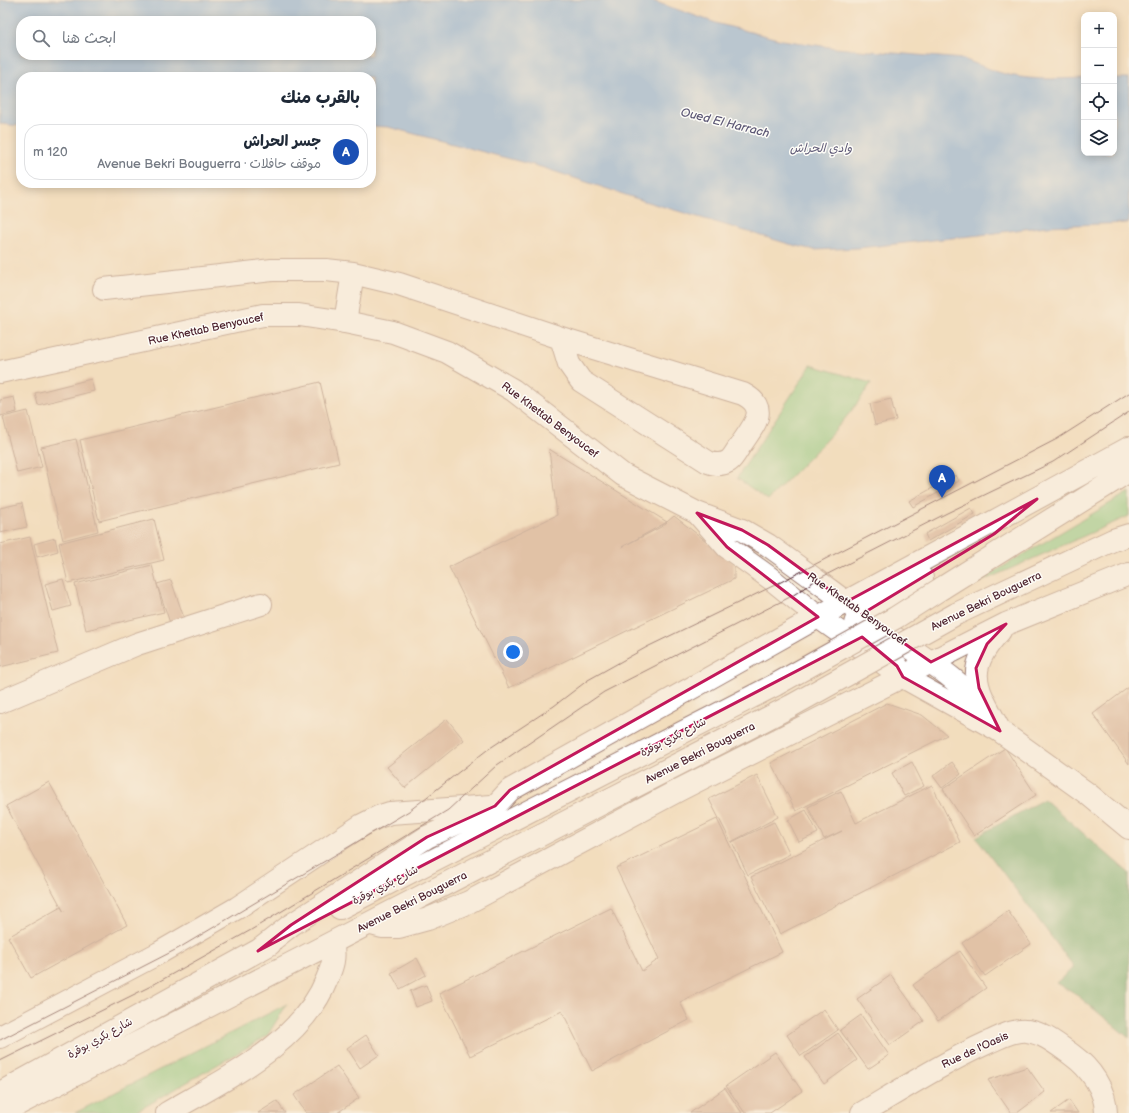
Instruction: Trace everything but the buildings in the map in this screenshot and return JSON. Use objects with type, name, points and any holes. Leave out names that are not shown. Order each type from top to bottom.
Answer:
[{"type":"main road","points":[[104,289],[272,270],[319,270],[353,273],[398,284],[561,338],[744,394],[755,403],[757,409],[757,421],[730,460],[722,464],[708,462],[582,381],[569,364],[561,338]]},
{"type":"main road","points":[[345,322],[353,273]]},
{"type":"main road","name":"Rue Khettab Benyoucef","points":[[0,372],[263,316],[299,315],[345,322],[393,332],[447,352],[513,390],[623,475],[697,512],[742,530],[768,545],[931,662],[982,706],[1000,731]]},
{"type":"main road","points":[[258,951],[290,924],[427,837],[495,806],[510,790],[818,617],[854,608],[1037,499],[1129,448]]},
{"type":"main road","name":"شارع بكري بوقرة","points":[[0,1093],[258,951],[774,685],[895,618],[1129,471]]},
{"type":"main road","name":"Rue Khettab Benyoucef","points":[[697,512],[727,547],[770,578],[818,617],[903,677],[1000,731],[1088,794],[1129,828]]},
{"type":"main road","name":"Avenue Bekri Bouguerra","points":[[271,973],[371,924],[791,706],[956,614],[1113,540],[1129,535]]},
{"type":"main road","points":[[371,924],[382,927],[399,927],[428,919],[469,902],[679,790],[1006,624],[1129,574]]},
{"type":"main road","points":[[0,702],[136,644],[261,604]]},
{"type":"main road","points":[[854,608],[856,621],[855,629],[857,632],[897,666],[903,677]]},
{"type":"main road","points":[[1000,731],[979,688],[976,668],[987,644],[1006,624]]},
{"type":"main road","points":[[0,1037],[159,953],[237,908],[362,825],[378,816],[409,811],[495,806]]},
{"type":"main road","points":[[167,1113],[224,1080],[287,1035],[313,1005],[324,987],[332,966],[334,951],[332,944]]},
{"type":"main road","name":"شارع بكري بوقرة","points":[[2,1113],[271,973]]},
{"type":"main road","name":"Rue de l'Oasis","points":[[862,1113],[956,1056],[1016,1031],[1027,1031],[1040,1034],[1053,1041],[1078,1059],[1093,1076],[1103,1093],[1106,1113]]},
{"type":"highlighted area","points":[[1037,499],[994,534],[862,614],[931,662],[1006,624],[987,644],[976,668],[979,688],[1000,731],[903,677],[897,666],[862,637],[258,951],[291,925],[427,837],[495,806],[510,790],[818,617],[727,547],[697,513],[742,530],[768,545],[846,602]]},
{"type":"green space","points":[[811,365],[871,383],[849,414],[836,429],[768,500],[737,478]]},
{"type":"green space","points":[[1129,492],[1129,516],[967,588]]},
{"type":"green space","points":[[1044,799],[1129,873],[1129,1038],[1078,996],[1056,983],[1074,967],[976,837]]},
{"type":"green space","points":[[287,1004],[267,1036],[134,1113],[75,1113]]},
{"type":"water","name":"وادي الحراش","points":[[0,0],[650,0],[719,24],[782,40],[836,48],[963,59],[998,72],[1019,77],[1041,79],[1081,78],[1081,156],[1117,156],[1117,78],[1129,78],[1129,223],[1046,226],[980,235],[858,248],[814,250],[644,201],[541,167],[388,127],[376,126],[376,72],[16,72],[16,126],[0,124]]},
{"type":"tram line","points":[[0,1040],[179,948],[409,811],[487,750],[554,706],[588,680],[647,647],[777,584],[1057,439],[1129,393]]},
{"type":"tram line","points":[[0,1061],[149,987],[251,930],[448,810],[497,765],[604,692],[792,596],[816,580],[947,513],[1053,462],[1129,412]]},
{"type":"place","name":"جسر الحراش","points":[[942,498]]},
{"type":"water label","name":"Oued El Harrach","points":[[725,123]]}]
